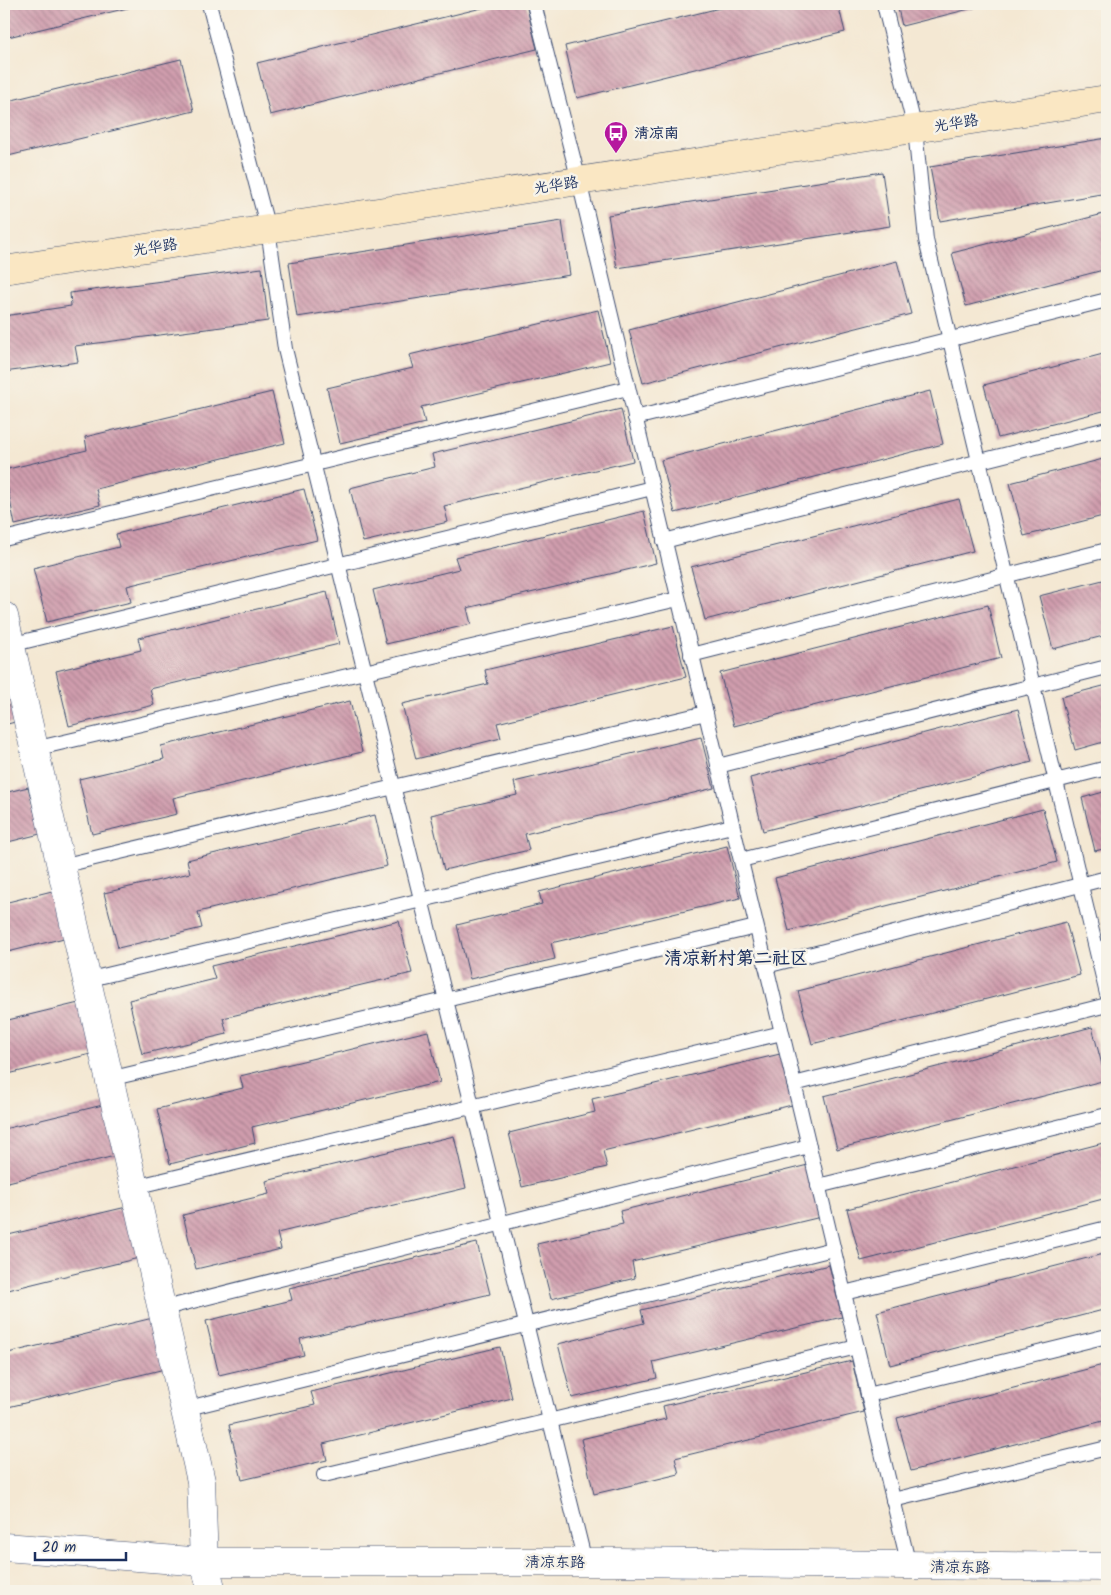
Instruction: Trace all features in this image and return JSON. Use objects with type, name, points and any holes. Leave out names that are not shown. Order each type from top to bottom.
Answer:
[{"type":"main road","name":"光华路","points":[[4,270],[1107,99]]},
{"type":"street","points":[[4,616],[200,1481],[204,1562],[202,1591]]},
{"type":"street","name":"清凉东路","points":[[4,1547],[204,1562],[585,1562],[1107,1567]]},
{"type":"street","points":[[204,1562],[212,1591]]},
{"type":"lane","points":[[209,4],[268,229],[285,349],[585,1562]]},
{"type":"lane","points":[[534,4],[579,181],[909,1566]]},
{"type":"lane","points":[[884,4],[915,129],[926,240],[1107,994]]},
{"type":"lane","points":[[635,418],[1107,300]]},
{"type":"lane","points":[[4,539],[628,388]]},
{"type":"lane","points":[[664,541],[1107,429]]},
{"type":"lane","points":[[10,645],[652,488]]},
{"type":"lane","points":[[691,654],[1107,550]]},
{"type":"lane","points":[[34,750],[678,599]]},
{"type":"lane","points":[[718,766],[1107,667]]},
{"type":"lane","points":[[61,866],[706,713]]},
{"type":"lane","points":[[740,860],[1107,768]]},
{"type":"lane","points":[[86,980],[732,826]]},
{"type":"lane","points":[[766,966],[1107,878]]},
{"type":"lane","points":[[109,1079],[756,927]]},
{"type":"lane","points":[[794,1084],[1107,1005]]},
{"type":"lane","points":[[134,1187],[782,1033]]},
{"type":"lane","points":[[818,1186],[1107,1115]]},
{"type":"lane","points":[[162,1308],[809,1146]]},
{"type":"lane","points":[[844,1293],[1107,1228]]},
{"type":"lane","points":[[184,1409],[833,1249]]},
{"type":"lane","points":[[868,1395],[1107,1336]]},
{"type":"lane","points":[[324,1475],[857,1347]]},
{"type":"lane","points":[[893,1500],[1107,1448]]},
{"type":"building","points":[[4,4],[144,4],[4,38]]},
{"type":"building","points":[[498,4],[526,4],[537,49],[270,115],[257,63]]},
{"type":"building","points":[[736,4],[838,4],[845,32],[577,98],[565,46]]},
{"type":"building","points":[[897,4],[989,4],[902,26]]},
{"type":"building","points":[[181,59],[194,111],[4,157],[4,102]]},
{"type":"building","points":[[1107,138],[1107,193],[940,221],[930,167]]},
{"type":"building","points":[[882,172],[890,226],[617,268],[608,215]]},
{"type":"building","points":[[1107,213],[1107,269],[966,306],[952,253]]},
{"type":"building","points":[[562,221],[570,275],[297,317],[289,263]]},
{"type":"building","points":[[897,261],[911,314],[643,383],[629,330]]},
{"type":"building","points":[[262,268],[268,321],[75,346],[78,362],[4,372],[4,316],[71,306],[70,293]]},
{"type":"building","points":[[598,310],[610,362],[421,407],[425,423],[340,443],[327,388],[413,368],[409,355]]},
{"type":"building","points":[[1107,353],[1107,410],[998,438],[984,385]]},
{"type":"building","points":[[930,391],[943,444],[675,513],[661,460]]},
{"type":"building","points":[[272,392],[285,443],[96,489],[100,505],[15,525],[4,470],[87,450],[85,437]]},
{"type":"building","points":[[621,409],[633,461],[444,506],[448,522],[363,542],[350,488],[435,467],[432,454]]},
{"type":"building","points":[[1107,458],[1107,515],[1024,536],[1010,483]]},
{"type":"building","points":[[304,489],[317,540],[127,586],[131,602],[47,622],[33,568],[119,547],[116,534]]},
{"type":"building","points":[[959,499],[973,551],[705,620],[691,567]]},
{"type":"building","points":[[644,511],[656,563],[467,608],[471,624],[386,644],[373,590],[459,569],[455,557]]},
{"type":"building","points":[[1107,579],[1107,635],[1053,649],[1039,596]]},
{"type":"building","points":[[327,592],[339,644],[150,689],[154,705],[69,726],[56,671],[141,650],[138,638]]},
{"type":"building","points":[[988,605],[1001,658],[734,726],[720,673]]},
{"type":"building","points":[[673,626],[686,677],[497,723],[501,738],[416,759],[402,704],[488,684],[485,670]]},
{"type":"building","points":[[4,679],[15,722],[4,725]]},
{"type":"building","points":[[1107,685],[1107,741],[1075,750],[1061,697]]},
{"type":"building","points":[[350,701],[362,752],[173,798],[177,814],[92,834],[79,779],[164,759],[161,746]]},
{"type":"building","points":[[1018,709],[1032,762],[763,831],[750,778]]},
{"type":"building","points":[[701,737],[714,788],[525,834],[529,850],[444,870],[431,815],[517,795],[514,782]]},
{"type":"building","points":[[28,787],[40,834],[4,843],[4,793]]},
{"type":"building","points":[[1107,791],[1107,848],[1095,851],[1082,798]]},
{"type":"building","points":[[1043,809],[1057,862],[789,931],[775,878]]},
{"type":"building","points":[[375,815],[387,866],[198,912],[202,928],[118,948],[104,893],[190,873],[187,860]]},
{"type":"building","points":[[727,846],[740,898],[551,943],[555,959],[470,979],[457,925],[542,904],[539,892]]},
{"type":"building","points":[[56,890],[68,937],[4,953],[4,903]]},
{"type":"building","points":[[399,921],[412,973],[223,1018],[227,1034],[142,1054],[129,1000],[215,979],[211,966]]},
{"type":"building","points":[[1066,922],[1080,975],[812,1044],[798,991]]},
{"type":"building","points":[[87,1001],[99,1052],[4,1075],[4,1021]]},
{"type":"building","points":[[1092,1027],[1106,1080],[837,1149],[824,1096]]},
{"type":"building","points":[[428,1031],[440,1082],[252,1127],[255,1143],[170,1164],[157,1109],[243,1088],[240,1076]]},
{"type":"building","points":[[780,1054],[792,1105],[603,1151],[607,1167],[522,1187],[509,1133],[595,1112],[592,1099]]},
{"type":"building","points":[[111,1103],[123,1154],[4,1183],[4,1129]]},
{"type":"building","points":[[454,1136],[466,1188],[277,1233],[281,1249],[196,1269],[183,1215],[269,1194],[266,1181]]},
{"type":"building","points":[[1107,1142],[1107,1198],[861,1261],[847,1209]]},
{"type":"building","points":[[808,1165],[821,1217],[632,1262],[635,1278],[551,1299],[537,1244],[623,1224],[620,1211]]},
{"type":"building","points":[[135,1205],[147,1256],[4,1291],[4,1236]]},
{"type":"building","points":[[477,1243],[490,1294],[300,1339],[304,1355],[219,1375],[206,1321],[292,1300],[289,1288]]},
{"type":"building","points":[[1107,1253],[1107,1309],[890,1365],[877,1312]]},
{"type":"building","points":[[829,1265],[842,1317],[653,1362],[657,1378],[572,1398],[558,1344],[644,1323],[641,1310]]},
{"type":"building","points":[[161,1316],[173,1367],[4,1408],[4,1354]]},
{"type":"building","points":[[500,1347],[512,1398],[323,1444],[327,1460],[242,1480],[229,1425],[315,1405],[311,1392]]},
{"type":"building","points":[[852,1361],[864,1412],[675,1458],[679,1474],[594,1494],[581,1439],[666,1419],[663,1406]]},
{"type":"building","points":[[1107,1364],[1107,1420],[911,1471],[897,1418]]},
{"type":"place","name":"清凉南","points":[[616,154]]},
{"type":"district","name":"清凉新村第二社区","points":[[736,958]]}]
